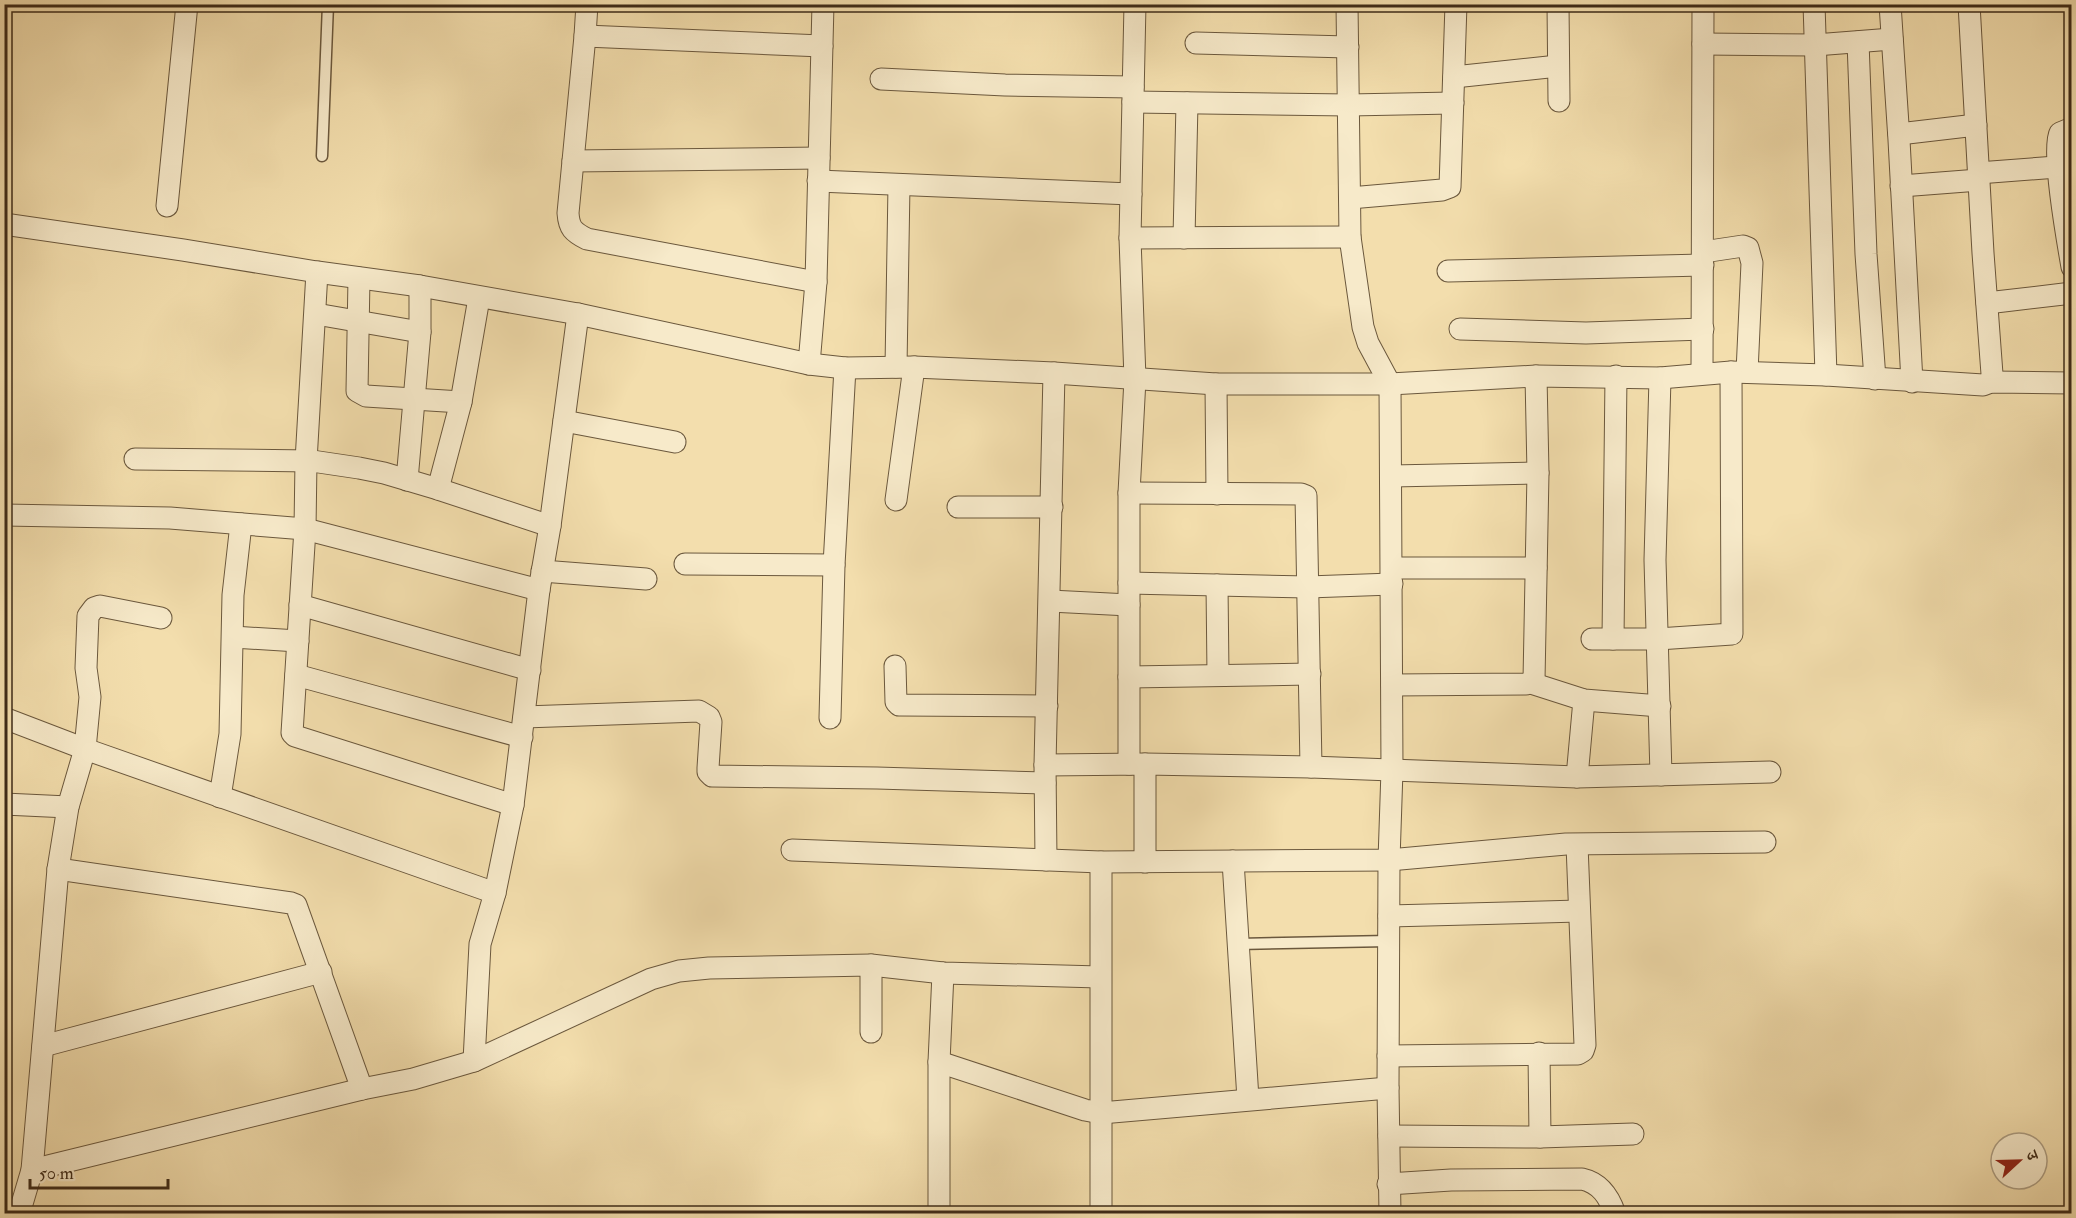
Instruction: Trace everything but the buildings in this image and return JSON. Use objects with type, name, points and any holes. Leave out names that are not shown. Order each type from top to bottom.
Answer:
[{"type":"street","points":[[167,206],[187,4]]},
{"type":"street","points":[[587,4],[568,213],[569,225],[575,233],[587,239],[816,282]]},
{"type":"street","points":[[808,364],[816,282],[823,4]]},
{"type":"street","points":[[1135,4],[1130,238],[1135,379],[1129,493],[1129,676],[1145,862]]},
{"type":"street","points":[[1347,4],[1350,237],[1363,327],[1368,343],[1390,384],[1392,476],[1392,770],[1388,1056],[1390,1214]]},
{"type":"street","points":[[1350,198],[1442,190],[1450,187],[1456,4]]},
{"type":"street","points":[[1558,4],[1559,101]]},
{"type":"street","points":[[1702,373],[1703,4]]},
{"type":"street","points":[[1814,4],[1826,375]]},
{"type":"street","points":[[1890,4],[1912,382]]},
{"type":"street","points":[[1969,4],[1991,382]]},
{"type":"street","points":[[585,36],[822,46]]},
{"type":"street","points":[[1703,44],[1815,45],[1892,39]]},
{"type":"street","points":[[1858,42],[1866,254],[1875,379]]},
{"type":"street","points":[[1196,43],[1348,47]]},
{"type":"street","points":[[1454,76],[1558,66]]},
{"type":"street","points":[[881,79],[1005,85],[1133,95],[1186,103],[1348,105],[1453,103]]},
{"type":"street","points":[[1184,238],[1186,103]]},
{"type":"street","points":[[1899,134],[1976,125]]},
{"type":"street","points":[[2072,128],[2060,133],[2058,137],[2065,167],[2072,267]]},
{"type":"street","points":[[573,161],[819,158]]},
{"type":"street","points":[[1901,186],[2065,167]]},
{"type":"street","points":[[818,182],[1131,194]]},
{"type":"street","points":[[896,500],[905,367],[899,185]]},
{"type":"street","points":[[4,224],[420,286],[578,314],[808,364],[845,368],[905,367],[1054,373],[1216,384],[1390,384],[1536,376],[1660,378],[1702,373],[1739,372],[1983,385],[1991,382],[2072,383]]},
{"type":"street","points":[[1130,238],[1350,237]]},
{"type":"street","points":[[1448,271],[1703,259],[1743,246],[1748,248],[1752,263],[1739,372],[1732,634],[1658,639],[1603,639],[1616,376]]},
{"type":"street","points":[[317,272],[306,461],[305,529],[292,731],[295,736],[513,805]]},
{"type":"street","points":[[359,278],[357,391],[366,396],[461,402]]},
{"type":"street","points":[[407,480],[420,332],[420,286]]},
{"type":"street","points":[[1987,303],[2072,293]]},
{"type":"street","points":[[438,489],[461,402],[479,298]]},
{"type":"street","points":[[474,1061],[480,944],[495,893],[513,805],[578,314]]},
{"type":"street","points":[[316,315],[420,332]]},
{"type":"street","points":[[1460,329],[1586,333],[1703,329]]},
{"type":"street","points":[[830,718],[834,565],[845,368]]},
{"type":"street","points":[[1046,860],[1045,774],[1054,373]]},
{"type":"street","points":[[1531,683],[1535,677],[1538,473],[1536,376]]},
{"type":"street","points":[[1660,378],[1655,560],[1661,775]]},
{"type":"street","points":[[1216,384],[1216,494]]},
{"type":"street","points":[[564,421],[675,442]]},
{"type":"street","points":[[135,459],[306,461],[359,468],[438,489],[550,526]]},
{"type":"street","points":[[1392,476],[1538,473]]},
{"type":"street","points":[[1129,493],[1305,495],[1311,767]]},
{"type":"street","points":[[958,507],[1052,507]]},
{"type":"street","points":[[4,515],[170,518],[305,529],[541,580],[646,579]]},
{"type":"street","points":[[220,797],[227,767],[230,734],[233,596],[241,524]]},
{"type":"street","points":[[685,564],[834,565]]},
{"type":"street","points":[[1129,583],[1308,587],[1392,576],[1536,568]]},
{"type":"street","points":[[1217,585],[1218,675]]},
{"type":"street","points":[[1050,601],[1129,605]]},
{"type":"street","points":[[300,604],[530,670]]},
{"type":"street","points":[[19,1214],[32,1170],[58,869],[68,807],[85,749],[90,696],[86,669],[88,616],[90,611],[100,606],[161,618]]},
{"type":"street","points":[[233,637],[298,641]]},
{"type":"street","points":[[895,666],[896,702],[899,705],[1047,706]]},
{"type":"street","points":[[1129,676],[1310,674]]},
{"type":"street","points":[[296,675],[523,727],[699,711],[709,717],[711,722],[708,772],[714,776],[877,778],[1045,774],[1137,764],[1311,767],[1577,777],[1770,772]]},
{"type":"street","points":[[1392,685],[1531,683],[1584,700],[1659,706]]},
{"type":"street","points":[[1577,777],[1584,700]]},
{"type":"street","points":[[4,718],[85,749],[495,893]]},
{"type":"street","points":[[4,804],[68,807]]},
{"type":"street","points":[[792,850],[1101,862],[1389,860],[1566,844],[1765,842]]},
{"type":"street","points":[[1388,1056],[1578,1054],[1583,1051],[1585,1045],[1577,845]]},
{"type":"street","points":[[1233,861],[1248,1099]]},
{"type":"street","points":[[1101,862],[1101,1214]]},
{"type":"street","points":[[58,869],[296,905],[362,1089]]},
{"type":"street","points":[[1389,916],[1579,911]]},
{"type":"street","points":[[32,1170],[362,1089],[413,1079],[474,1061],[651,979],[679,971],[709,968],[871,965],[943,973],[1100,977]]},
{"type":"street","points":[[871,965],[871,1032]]},
{"type":"street","points":[[43,1046],[321,972]]},
{"type":"street","points":[[939,1214],[939,1062],[943,973]]},
{"type":"street","points":[[1539,1053],[1540,1137]]},
{"type":"street","points":[[939,1062],[1085,1110],[1101,1113],[1388,1088]]},
{"type":"street","points":[[1389,1136],[1540,1137],[1633,1134]]},
{"type":"street","points":[[1388,1184],[1451,1180],[1582,1179],[1596,1184],[1604,1192],[1615,1214]]},
{"type":"lane","points":[[322,156],[328,4]]},
{"type":"lane","points":[[1238,944],[1389,941]]}]
